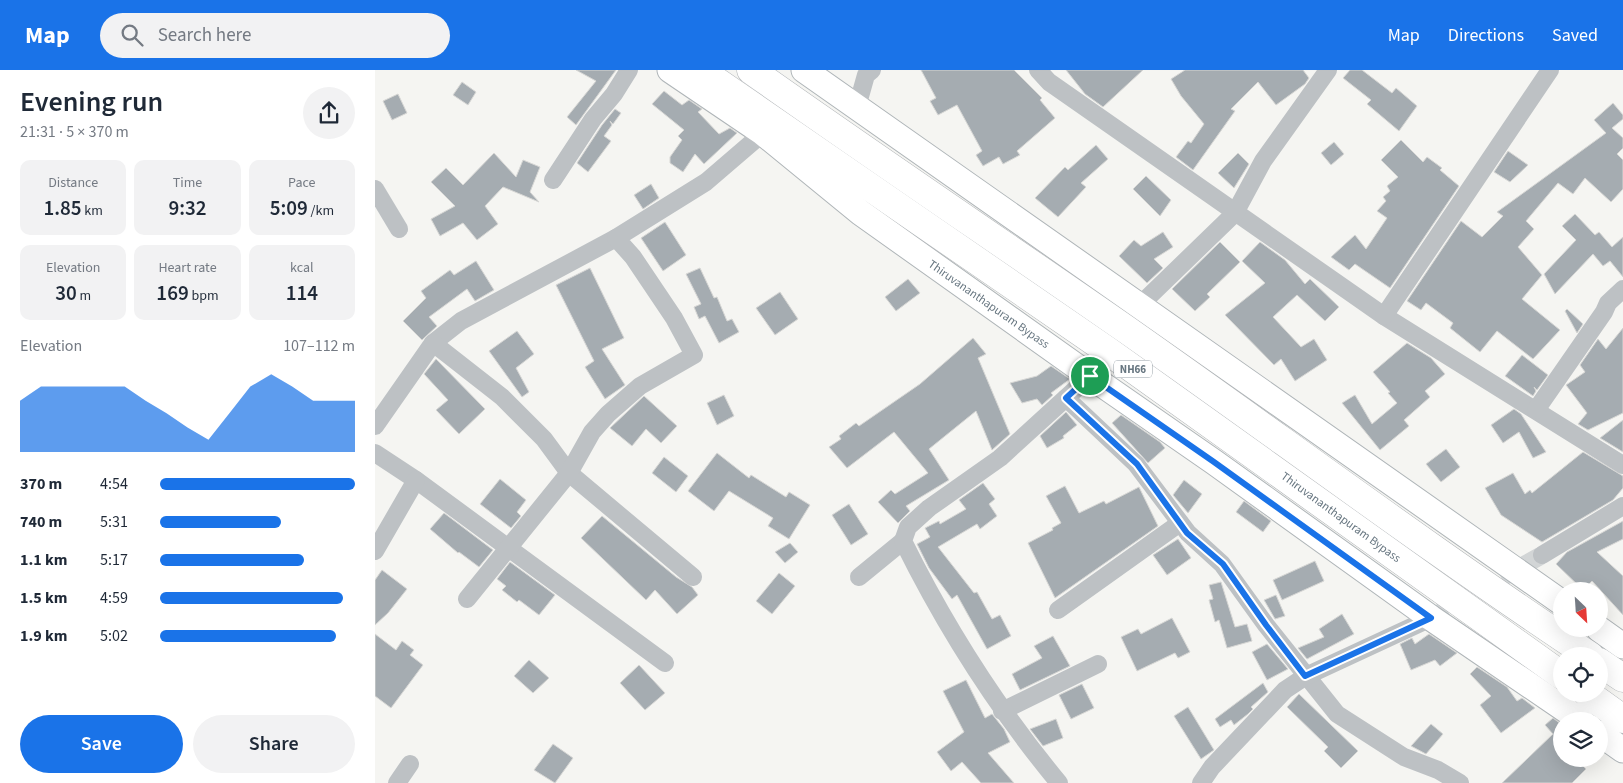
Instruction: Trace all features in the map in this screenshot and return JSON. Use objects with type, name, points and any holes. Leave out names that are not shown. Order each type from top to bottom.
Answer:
[{"type":"highway","name":"Thiruvananthapuram Bypass","points":[[700,70],[1100,346],[1553,669]]},
{"type":"highway","name":"NH66","points":[[751,70],[891,169],[1127,330],[1486,587],[1576,647]]},
{"type":"highway","points":[[1608,668],[1623,678]]},
{"type":"highway","points":[[1599,702],[1623,719]]},
{"type":"street","points":[[553,180],[593,119],[614,94],[629,70]]},
{"type":"street","name":"Thiruvananthapuram Bypass","points":[[670,70],[763,133],[861,213],[1431,618],[1570,712]]},
{"type":"street","points":[[804,70],[1553,596]]},
{"type":"street","points":[[857,107],[866,76],[873,70]]},
{"type":"street","points":[[1038,70],[1049,82],[1384,316],[1623,465]]},
{"type":"street","points":[[1139,306],[1235,213],[1263,161],[1329,70]]},
{"type":"street","points":[[1384,316],[1550,70]]},
{"type":"street","points":[[375,426],[433,343],[461,321],[616,238],[706,182],[763,133]]},
{"type":"street","points":[[375,189],[399,229]]},
{"type":"street","points":[[467,599],[569,473],[592,432],[608,414],[640,386],[694,355],[673,318],[633,257],[616,238]]},
{"type":"street","points":[[1536,410],[1604,312],[1608,303],[1623,289]]},
{"type":"street","points":[[433,343],[502,397],[544,439],[569,473],[693,577]]},
{"type":"street","points":[[859,577],[903,541],[908,526],[929,508],[1000,458],[1090,376]]},
{"type":"street","points":[[1066,398],[1137,464],[1187,533],[1223,564],[1266,625],[1337,714],[1404,756],[1438,770],[1460,783]]},
{"type":"street","points":[[375,453],[416,480],[665,663]]},
{"type":"street","points":[[375,552],[416,480]]},
{"type":"street","points":[[1542,555],[1623,506]]},
{"type":"street","points":[[1058,610],[1180,523]]},
{"type":"street","points":[[903,541],[967,656],[1002,711],[1059,783]]},
{"type":"street","points":[[1201,783],[1212,768],[1285,690],[1305,676],[1431,618]]},
{"type":"street","points":[[1608,635],[1623,646]]},
{"type":"street","points":[[1002,711],[1098,664]]},
{"type":"street","points":[[1608,739],[1623,750]]},
{"type":"street","points":[[397,783],[410,764]]},
{"type":"building","points":[[576,70],[616,70],[576,125],[567,117],[596,81]]},
{"type":"building","points":[[921,70],[1014,70],[1042,98],[1040,100],[1055,118],[1017,151],[1020,155],[1003,164],[999,157],[983,166],[976,155],[982,151],[957,105],[938,115],[930,101],[936,98]]},
{"type":"building","points":[[1066,70],[1143,70],[1103,107],[1085,94]]},
{"type":"building","points":[[1185,70],[1303,70],[1309,78],[1305,84],[1276,105],[1258,82],[1231,109],[1235,111],[1193,170],[1176,157],[1188,141],[1191,143],[1204,124],[1181,96],[1171,79]]},
{"type":"building","points":[[1350,70],[1362,70],[1392,93],[1396,88],[1417,106],[1399,131],[1367,104],[1371,100],[1343,78]]},
{"type":"building","points":[[462,82],[476,92],[468,105],[453,95]]},
{"type":"building","points":[[664,91],[682,105],[689,100],[702,109],[698,112],[719,134],[730,128],[737,133],[704,164],[695,154],[683,172],[670,163],[670,157],[682,140],[678,136],[684,130],[652,104]]},
{"type":"building","points":[[398,94],[407,113],[392,120],[383,101]]},
{"type":"building","points":[[1613,103],[1623,115],[1623,119],[1612,128],[1623,138],[1623,148],[1617,154],[1623,160],[1623,189],[1611,202],[1585,178],[1573,194],[1558,183],[1526,221],[1534,229],[1518,247],[1542,275],[1522,299],[1560,330],[1533,359],[1497,331],[1480,352],[1450,328],[1453,323],[1426,303],[1421,310],[1407,301],[1461,221],[1482,237],[1503,216],[1497,212],[1606,133],[1594,120]]},
{"type":"building","points":[[615,109],[621,113],[613,124],[610,121],[612,125],[604,136],[611,141],[588,172],[577,163]]},
{"type":"building","points":[[1401,140],[1423,162],[1427,157],[1442,168],[1440,170],[1459,186],[1390,288],[1355,264],[1349,270],[1331,257],[1355,235],[1366,249],[1387,218],[1377,211],[1386,201],[1383,197],[1390,191],[1387,186],[1398,177],[1381,160]]},
{"type":"building","points":[[1334,142],[1344,154],[1331,165],[1321,153]]},
{"type":"building","points":[[1096,145],[1108,159],[1081,183],[1086,187],[1058,217],[1035,198],[1065,167],[1068,170]]},
{"type":"building","points":[[1508,151],[1528,165],[1510,182],[1494,172]]},
{"type":"building","points":[[494,153],[516,177],[523,160],[540,167],[530,192],[539,202],[503,187],[485,206],[498,224],[477,240],[463,223],[440,236],[431,219],[455,206],[431,182],[446,168],[463,185]]},
{"type":"building","points":[[1238,153],[1249,164],[1234,188],[1218,173]]},
{"type":"building","points":[[1146,176],[1171,200],[1160,216],[1133,189]]},
{"type":"building","points":[[651,184],[659,198],[643,209],[634,195]]},
{"type":"building","points":[[1575,214],[1595,235],[1599,232],[1612,247],[1623,237],[1623,277],[1610,261],[1603,266],[1593,254],[1555,294],[1544,274],[1576,240],[1562,226]]},
{"type":"building","points":[[665,222],[686,255],[663,271],[641,238]]},
{"type":"building","points":[[1163,232],[1173,247],[1154,259],[1163,268],[1147,283],[1119,256],[1134,240],[1141,246]]},
{"type":"building","points":[[1220,242],[1240,262],[1207,294],[1210,297],[1195,311],[1172,289]]},
{"type":"building","points":[[1260,242],[1285,260],[1305,284],[1310,279],[1339,307],[1325,321],[1297,295],[1273,317],[1301,347],[1314,339],[1327,360],[1295,381],[1281,359],[1274,365],[1225,315],[1265,283],[1242,261]]},
{"type":"building","points":[[476,261],[494,290],[475,301],[467,289],[429,317],[437,326],[422,340],[403,321],[426,298],[421,291],[450,270],[454,275]]},
{"type":"building","points":[[590,268],[624,338],[602,349],[625,385],[605,399],[585,367],[594,361],[556,285]]},
{"type":"building","points":[[700,268],[714,298],[717,297],[727,321],[732,319],[739,332],[719,343],[705,316],[699,319],[694,307],[701,304],[686,274]]},
{"type":"building","points":[[908,279],[920,293],[896,311],[885,297]]},
{"type":"building","points":[[780,292],[798,319],[775,335],[756,308]]},
{"type":"building","points":[[1567,309],[1583,324],[1577,333],[1565,311]]},
{"type":"building","points":[[1623,328],[1623,413],[1588,430],[1578,424],[1587,413],[1566,385],[1585,372],[1580,365],[1598,339],[1606,349]]},
{"type":"building","points":[[517,331],[534,354],[516,368],[529,392],[522,397],[489,351]]},
{"type":"building","points":[[973,338],[986,354],[978,358],[1010,434],[992,450],[976,411],[929,449],[949,480],[906,506],[910,511],[898,523],[878,502],[891,490],[895,494],[928,473],[894,432],[847,468],[829,447],[841,439],[839,436],[856,423],[859,426],[920,384]]},
{"type":"building","points":[[1407,343],[1431,358],[1445,374],[1425,391],[1430,397],[1404,420],[1409,426],[1380,450],[1342,403],[1355,395],[1372,424],[1397,403],[1373,372]]},
{"type":"building","points":[[1522,355],[1548,375],[1537,390],[1534,387],[1536,391],[1533,396],[1505,376]]},
{"type":"building","points":[[436,359],[485,409],[459,434],[436,410],[448,400],[424,374]]},
{"type":"building","points":[[1051,366],[1070,379],[1051,393],[1053,395],[1042,405],[1037,399],[1022,403],[1010,383],[1037,376]]},
{"type":"building","points":[[724,395],[734,416],[717,425],[707,403]]},
{"type":"building","points":[[644,396],[677,426],[661,443],[646,429],[632,446],[610,428]]},
{"type":"building","points":[[1514,409],[1521,414],[1546,452],[1533,458],[1519,432],[1503,443],[1491,425]]},
{"type":"building","points":[[1066,412],[1077,425],[1063,436],[1064,438],[1047,448],[1040,436]]},
{"type":"building","points":[[1121,415],[1160,442],[1165,448],[1148,463],[1112,423]]},
{"type":"building","points":[[1623,420],[1623,452],[1600,438]]},
{"type":"building","points":[[1446,449],[1460,467],[1441,482],[1426,464]]},
{"type":"building","points":[[1583,452],[1623,476],[1623,488],[1613,500],[1542,542],[1501,515],[1485,488],[1513,473],[1525,494],[1530,490],[1532,493]]},
{"type":"building","points":[[717,453],[749,478],[751,475],[786,497],[789,492],[810,505],[789,539],[768,526],[773,518],[729,491],[714,511],[688,491]]},
{"type":"building","points":[[664,457],[688,476],[676,492],[652,473]]},
{"type":"building","points":[[500,479],[526,500],[517,512],[521,516],[511,528],[480,504]]},
{"type":"building","points":[[1184,480],[1202,494],[1188,513],[1173,495]]},
{"type":"building","points":[[983,483],[995,499],[989,504],[997,516],[980,529],[977,524],[938,547],[974,593],[977,592],[992,619],[1000,615],[1011,636],[987,649],[957,595],[952,599],[929,568],[917,544],[930,537],[925,528],[939,521],[940,524],[966,509],[959,500]]},
{"type":"building","points":[[1065,486],[1079,513],[1104,501],[1106,504],[1139,487],[1158,526],[1055,598],[1028,543],[1053,530],[1052,528],[1061,523],[1046,496]]},
{"type":"building","points":[[1244,501],[1271,521],[1263,532],[1236,512]]},
{"type":"building","points":[[849,504],[868,534],[851,545],[832,515]]},
{"type":"building","points":[[444,513],[493,550],[479,567],[458,553],[430,529]]},
{"type":"building","points":[[602,516],[676,577],[692,587],[698,595],[677,614],[655,590],[646,600],[581,538]]},
{"type":"building","points":[[1623,521],[1623,539],[1597,552],[1623,576],[1623,615],[1608,599],[1608,582],[1575,582],[1556,564],[1567,552]]},
{"type":"building","points":[[1178,539],[1191,558],[1167,575],[1153,555]]},
{"type":"building","points":[[790,543],[798,552],[785,563],[775,552]]},
{"type":"building","points":[[1315,561],[1324,581],[1282,600],[1273,580]]},
{"type":"building","points":[[510,562],[555,595],[539,615],[519,600],[517,602],[502,590],[506,586],[497,579]]},
{"type":"building","points":[[382,570],[407,589],[388,613],[375,625],[375,580]]},
{"type":"building","points":[[779,573],[795,586],[772,614],[756,601]]},
{"type":"building","points":[[1221,582],[1235,627],[1247,624],[1252,641],[1227,648],[1219,620],[1215,622],[1209,600],[1213,599],[1209,585]]},
{"type":"building","points":[[1276,595],[1285,616],[1275,619],[1264,600]]},
{"type":"building","points":[[1342,614],[1354,634],[1307,659],[1298,648],[1324,637],[1319,629]]},
{"type":"building","points":[[1172,618],[1190,652],[1178,658],[1175,653],[1137,671],[1121,637],[1138,629],[1141,634]]},
{"type":"building","points":[[375,634],[396,650],[402,641],[414,650],[410,655],[423,665],[391,708],[375,696]]},
{"type":"building","points":[[1429,634],[1457,653],[1440,666],[1435,660],[1411,670],[1400,644],[1412,638],[1415,644]]},
{"type":"building","points":[[1053,636],[1070,666],[1020,690],[1012,674],[1042,658],[1034,646]]},
{"type":"building","points":[[1267,644],[1288,669],[1267,680],[1252,652]]},
{"type":"building","points":[[529,660],[549,678],[533,693],[514,676]]},
{"type":"building","points":[[639,665],[665,693],[645,710],[620,683]]},
{"type":"building","points":[[1477,667],[1507,687],[1517,701],[1522,698],[1535,708],[1501,733],[1480,705],[1491,696],[1470,674]]},
{"type":"building","points":[[966,680],[985,718],[992,714],[1004,729],[1010,742],[988,753],[1014,783],[981,783],[962,762],[951,771],[937,752],[964,732],[943,691]]},
{"type":"building","points":[[1263,683],[1268,692],[1251,707],[1253,709],[1234,725],[1231,720],[1220,727],[1215,719]]},
{"type":"building","points":[[1082,684],[1094,708],[1071,719],[1059,695]]},
{"type":"building","points":[[1299,694],[1358,751],[1341,768],[1324,751],[1328,747],[1287,707]]},
{"type":"building","points":[[1188,707],[1214,750],[1201,759],[1174,716]]},
{"type":"building","points":[[1553,718],[1553,734],[1545,725]]},
{"type":"building","points":[[1056,719],[1063,738],[1043,746],[1030,729]]},
{"type":"building","points":[[1431,724],[1443,734],[1426,754],[1411,746]]},
{"type":"building","points":[[1553,734],[1553,767],[1584,767],[1586,769],[1572,783],[1502,783]]},
{"type":"building","points":[[553,744],[573,758],[555,783],[534,770]]},
{"type":"tunnel","points":[[1431,618],[1542,555]]},
{"type":"route","points":[[1090,376],[1214,462],[1431,618],[1305,676],[1223,564],[1187,533],[1137,464],[1066,398],[1090,376]]}]
